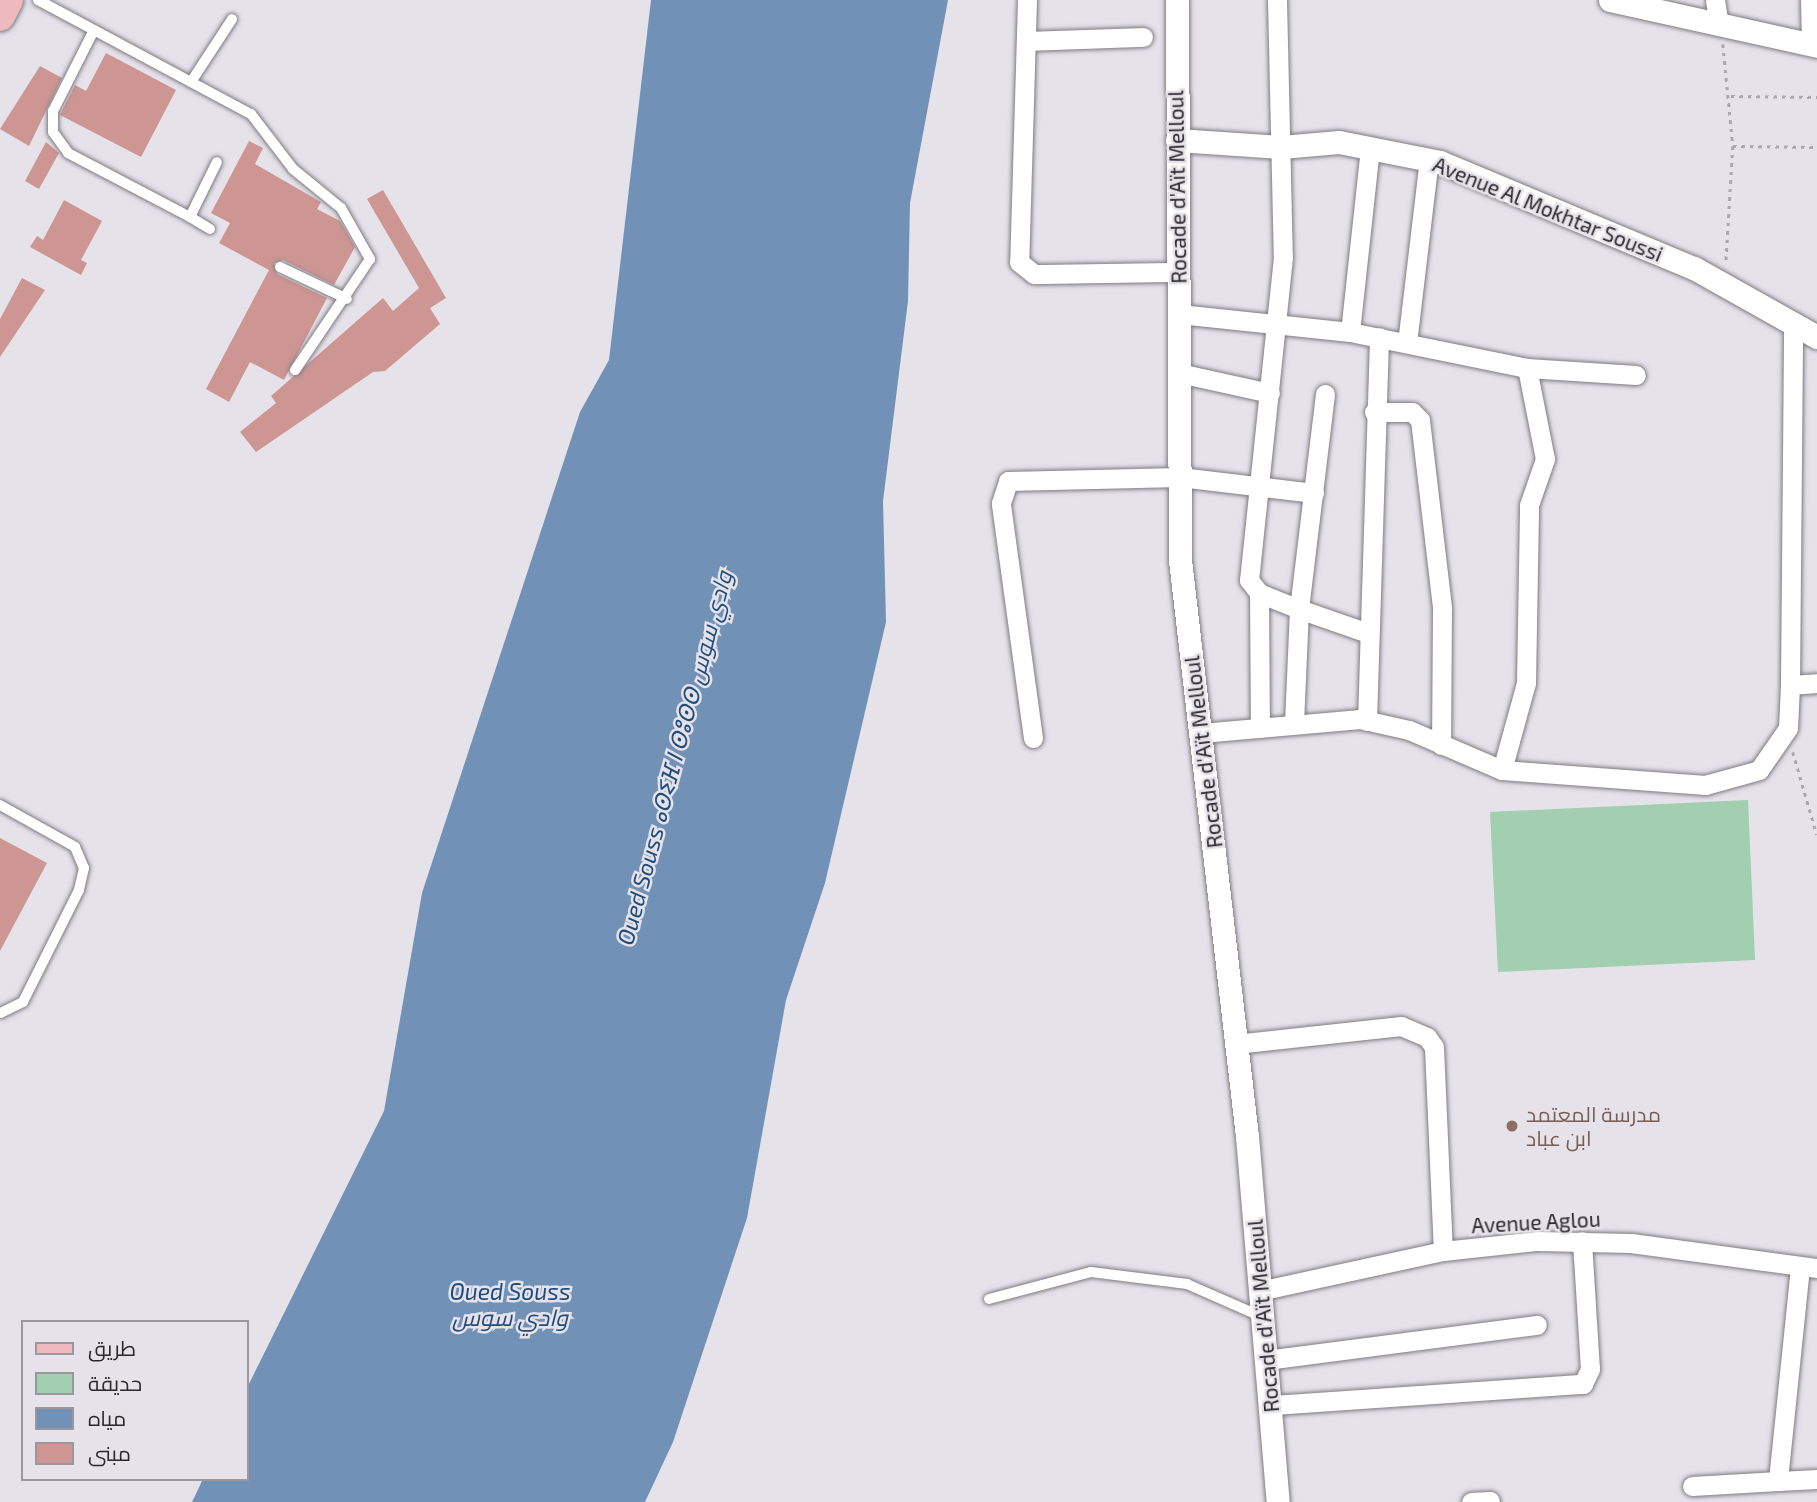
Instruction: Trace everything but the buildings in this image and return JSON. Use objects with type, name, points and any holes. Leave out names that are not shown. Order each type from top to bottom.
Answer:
[{"type":"main road","points":[[0,16],[8,0]]},
{"type":"street","points":[[1027,0],[1019,262],[1024,270],[1177,272]]},
{"type":"street","name":"Rocade d'Aït Melloul","points":[[1177,0],[1180,560],[1235,1044],[1261,1316],[1273,1405],[1279,1502]]},
{"type":"street","points":[[1278,0],[1281,147],[1279,325],[1249,580],[1259,593],[1368,633]]},
{"type":"street","points":[[1610,0],[1814,45],[1810,0]]},
{"type":"street","points":[[1715,0],[1719,24]]},
{"type":"street","points":[[1027,41],[1143,37]]},
{"type":"street","name":"Avenue Al Mokhtar Soussi","points":[[1177,139],[1281,147],[1339,142],[1429,159],[1723,284],[1817,337]]},
{"type":"street","points":[[1350,332],[1370,148]]},
{"type":"street","points":[[1407,343],[1429,159]]},
{"type":"street","points":[[1179,314],[1350,332],[1527,368],[1636,374]]},
{"type":"street","points":[[1200,733],[1294,723],[1367,720],[1502,769],[1632,783],[1734,781],[1759,770],[1788,728],[1793,324]]},
{"type":"street","points":[[1367,720],[1374,412],[1379,337]]},
{"type":"street","points":[[1502,769],[1526,683],[1528,505],[1545,459],[1527,368]]},
{"type":"street","points":[[1179,373],[1270,393]]},
{"type":"street","points":[[1294,723],[1299,609],[1325,394]]},
{"type":"street","points":[[1374,412],[1412,412],[1420,420],[1442,608],[1441,745]]},
{"type":"street","points":[[1033,738],[1001,491],[1015,476],[1180,477],[1314,493]]},
{"type":"street","points":[[1259,593],[1260,728]]},
{"type":"street","points":[[1790,685],[1817,683]]},
{"type":"street","points":[[1235,1044],[1401,1026],[1427,1037],[1434,1047],[1443,1251]]},
{"type":"street","points":[[1273,1405],[1583,1384],[1590,1369],[1583,1241]]},
{"type":"street","name":"Avenue Aglou","points":[[1259,1290],[1443,1251],[1583,1241],[1809,1268]]},
{"type":"street","points":[[1778,1481],[1809,1268]]},
{"type":"street","points":[[1266,1360],[1537,1325]]},
{"type":"street","points":[[1692,1486],[1817,1479]]},
{"type":"street","points":[[1471,1502],[1490,1502]]},
{"type":"lane","points":[[37,0],[251,114],[293,169],[341,208],[370,259],[347,299],[295,370]]},
{"type":"lane","points":[[191,82],[232,19]]},
{"type":"lane","points":[[94,30],[53,111],[53,132],[68,153],[210,229]]},
{"type":"lane","points":[[190,218],[218,162]]},
{"type":"lane","points":[[280,267],[347,299]]},
{"type":"lane","points":[[0,806],[75,847],[84,868],[23,1002],[0,1013]]},
{"type":"lane","points":[[989,1299],[1091,1272],[1187,1284],[1261,1316]]},
{"type":"path","points":[[1719,24],[1731,96],[1733,146],[1723,284]]},
{"type":"path","points":[[1731,96],[1817,97]]},
{"type":"path","points":[[1733,146],[1817,147]]},
{"type":"path","points":[[1788,728],[1817,835]]},
{"type":"green space","points":[[1748,800],[1755,960],[1498,972],[1490,812]]},
{"type":"water","name":"Oued Souss وادي سوس","points":[[651,0],[948,0],[910,203],[908,301],[883,501],[886,622],[825,883],[786,1000],[747,1218],[673,1442],[645,1502],[192,1502],[202,1481],[248,1481],[248,1386],[384,1111],[422,893],[580,412],[609,360]]},
{"type":"place","name":"مدرسة المعتمد ابن عباد","points":[[1512,1126]]},
{"type":"water label","name":"Oued Souss ⴰⵙⵉⴼ ⵏ ⵙⵓⵙⵙ وادي سوس","points":[[674,758]]}]
